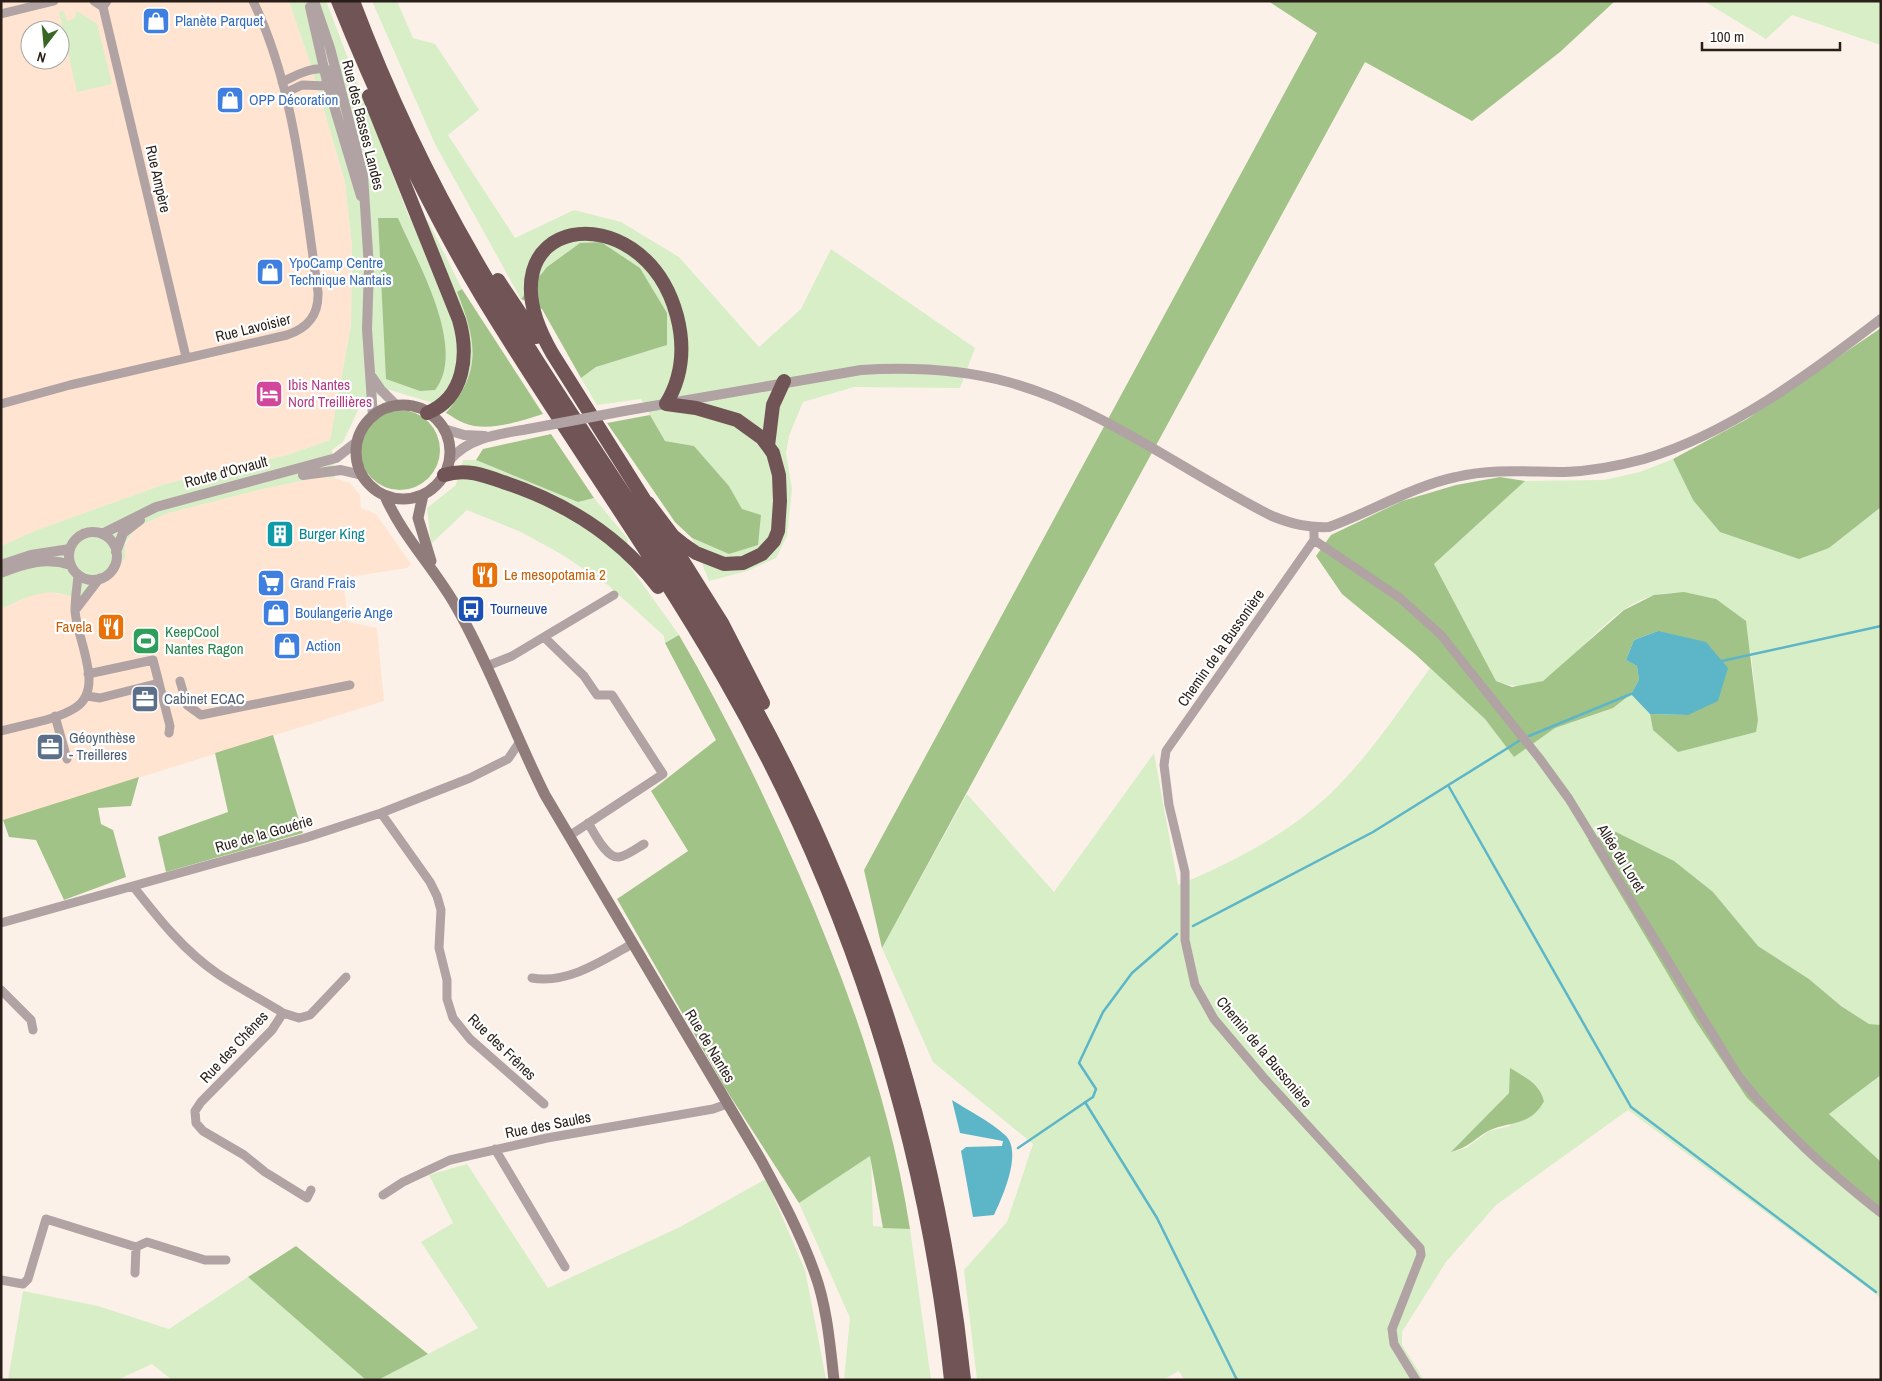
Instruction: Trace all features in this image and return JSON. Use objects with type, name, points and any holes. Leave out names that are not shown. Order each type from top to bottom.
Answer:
[{"type":"highway","points":[[338,1],[366,71],[428,200],[480,294],[707,650],[744,715],[788,801],[831,897],[858,969],[886,1056],[918,1176],[938,1275],[951,1380]]},
{"type":"highway","points":[[353,1],[406,124],[476,261],[524,340],[707,624],[768,731],[805,806],[838,880],[868,957],[897,1046],[918,1120],[937,1201],[951,1276],[964,1380]]},
{"type":"highway","points":[[366,71],[365,86],[459,320],[464,340],[464,360],[457,386],[442,405],[427,413]]},
{"type":"highway","points":[[461,231],[473,240],[548,356],[648,502],[673,536],[696,553],[724,564],[743,563],[768,547],[778,532],[779,475],[776,462],[768,446],[756,432],[738,420],[696,408],[666,404],[676,385],[682,359],[679,324],[666,287],[644,259],[612,238],[591,233],[559,240],[543,252],[533,268],[530,282],[531,305],[544,339],[607,441]]},
{"type":"highway","points":[[768,446],[773,405],[784,381]]},
{"type":"highway","points":[[444,475],[465,472],[504,482],[551,501],[590,523],[644,568],[665,596],[694,642],[707,650]]},
{"type":"highway","points":[[648,502],[649,508],[722,623],[744,664],[768,714],[768,731]]},
{"type":"main road","points":[[385,496],[403,499],[423,494],[432,490],[444,475],[449,461],[450,450],[444,430],[427,413],[408,406],[397,406],[388,408],[373,417],[365,425],[358,441],[358,464],[362,475],[370,486],[385,496],[432,567]]},
{"type":"main road","points":[[423,494],[418,518],[432,567]]},
{"type":"main road","name":"Rue de Nantes","points":[[432,567],[457,608],[487,666],[519,743],[544,795],[788,1209],[816,1276],[824,1308],[834,1380]]},
{"type":"street","points":[[1,14],[54,1]]},
{"type":"street","points":[[94,1],[105,4]]},
{"type":"street","points":[[253,1],[286,93],[302,85],[328,86]]},
{"type":"street","points":[[308,1],[328,86],[366,212]]},
{"type":"street","name":"Rue des Basses Landes","points":[[314,1],[330,48],[364,175],[369,268],[367,329],[372,377],[373,417]]},
{"type":"street","name":"Rue Ampère","points":[[105,4],[186,357]]},
{"type":"street","points":[[282,82],[314,69],[324,69],[330,75],[344,103]]},
{"type":"street","name":"Rue Lavoisier","points":[[1,404],[37,393],[299,331],[312,320],[317,311],[318,292],[286,93]]},
{"type":"street","points":[[444,430],[464,435],[488,436],[784,381],[861,370],[900,368],[963,373],[1008,382],[1076,408],[1133,437],[1243,502],[1296,525],[1314,528],[1329,527],[1361,516],[1428,486],[1455,477],[1510,470],[1566,472],[1613,467],[1646,458],[1685,443],[1752,409],[1831,357],[1881,319]]},
{"type":"street","points":[[372,377],[386,396],[397,406]]},
{"type":"street","points":[[449,461],[469,444],[488,436]]},
{"type":"street","name":"Route d'Orvault","points":[[102,534],[156,506],[336,458],[358,441]]},
{"type":"street","name":"Route d'Orvault","points":[[116,552],[123,534],[138,521],[172,506],[320,471],[341,470],[362,475]]},
{"type":"street","points":[[1314,528],[1314,540]]},
{"type":"street","points":[[70,565],[70,549],[79,536],[94,532],[102,534],[113,544],[116,552],[114,567],[109,573],[100,578],[75,610]]},
{"type":"street","name":"Allée du Loret","points":[[1314,540],[1400,598],[1441,635],[1540,759],[1569,799],[1742,1081],[1762,1107],[1788,1132],[1837,1177],[1881,1212]]},
{"type":"street","name":"Chemin de la Bussonière","points":[[1314,540],[1166,751],[1164,765],[1167,789],[1185,872],[1185,940],[1195,985],[1214,1018],[1264,1078],[1420,1248],[1421,1255],[1392,1329],[1394,1344],[1416,1380]]},
{"type":"street","points":[[1,565],[31,555],[70,549]]},
{"type":"street","points":[[1,573],[28,562],[55,560],[70,565],[78,576],[88,579],[100,578]]},
{"type":"street","points":[[1,730],[55,716],[77,707],[87,696],[89,691],[88,674],[75,610],[78,576]]},
{"type":"street","points":[[487,666],[512,656],[614,595]]},
{"type":"street","points":[[544,636],[584,676],[596,695],[612,695],[663,774],[569,836]]},
{"type":"street","points":[[88,674],[153,660],[170,726],[169,733]]},
{"type":"street","points":[[180,681],[187,705],[202,715],[350,685]]},
{"type":"street","points":[[87,696],[100,698],[159,683]]},
{"type":"street","points":[[55,716],[68,759]]},
{"type":"street","name":"Rue de la Gouérie","points":[[1,923],[305,838],[381,813],[470,778],[500,763],[514,754],[519,743]]},
{"type":"street","name":"Rue des Frênes","points":[[381,813],[430,882],[437,896],[441,910],[438,948],[447,980],[447,1000],[453,1018],[470,1039],[544,1104]]},
{"type":"street","points":[[588,823],[608,853],[614,856],[620,857],[644,844]]},
{"type":"street","name":"Rue des Chênes","points":[[133,886],[167,928],[217,974],[284,1013],[272,1030],[201,1102],[196,1111],[196,1122],[203,1131],[244,1154],[265,1172],[307,1198],[311,1190]]},
{"type":"street","points":[[532,978],[548,981],[580,972],[632,944]]},
{"type":"street","points":[[284,1013],[299,1018],[310,1015],[346,977]]},
{"type":"street","points":[[1,990],[31,1020],[34,1030]]},
{"type":"street","name":"Rue des Saules","points":[[383,1195],[403,1182],[450,1160],[547,1138],[714,1109],[727,1104]]},
{"type":"street","points":[[495,1149],[565,1267]]},
{"type":"street","points":[[1,1280],[23,1284],[28,1279],[46,1219],[136,1247],[147,1242],[205,1260],[226,1260]]},
{"type":"street","points":[[135,1273],[136,1247]]},
{"type":"shaded area","points":[[1,1],[289,1],[311,66],[345,182],[352,246],[351,325],[330,440],[287,455],[165,484],[37,530],[1,546]]},
{"type":"shaded area","points":[[321,477],[335,478],[350,483],[360,495],[361,508],[376,514],[411,564],[407,568],[343,578],[348,622],[377,628],[384,701],[1,821],[1,609],[41,591],[68,595],[85,602],[137,527],[168,513],[267,488]]},
{"type":"green space","points":[[289,1],[326,1],[409,217],[428,221],[462,289],[457,293],[472,341],[472,355],[471,369],[458,398],[446,413],[430,402],[390,390],[362,402],[343,442],[332,450],[335,478],[321,477],[267,488],[168,513],[137,527],[125,543],[125,558],[108,580],[95,585],[85,602],[61,594],[42,593],[1,609],[1,546],[37,530],[165,484],[287,455],[330,440],[351,325],[352,246],[345,182],[311,66]],"holes":[[[398,218],[437,310],[445,340],[382,291],[378,219]]]},
{"type":"green space","points":[[372,1],[397,1],[413,38],[435,44],[479,110],[448,135],[515,238],[574,210],[621,222],[679,257],[759,347],[801,309],[831,249],[975,348],[960,388],[854,387],[803,402],[789,436],[786,453],[792,489],[787,536],[776,558],[747,571],[709,581],[692,538],[729,554],[742,509],[729,486],[694,446],[665,441],[641,399],[597,405],[581,378],[596,367],[667,345],[667,313],[640,268],[601,242],[580,243],[547,267],[521,299],[435,144]]},
{"type":"green space","points":[[1268,1],[1615,1],[1560,52],[1472,121],[1365,62],[882,948],[864,870],[1317,33]]},
{"type":"green space","points":[[1704,1],[1881,1],[1881,45],[1792,15],[1766,39]]},
{"type":"green space","points":[[64,11],[67,20],[61,20],[59,12]]},
{"type":"green space","points":[[77,11],[97,24],[112,84],[77,92],[70,61],[70,20],[74,19]]},
{"type":"green space","points":[[378,218],[398,218],[436,304],[443,328],[446,351],[444,372],[435,390],[420,391],[386,379]]},
{"type":"green space","points":[[601,242],[640,268],[667,313],[667,345],[596,367],[581,378],[542,309],[521,299],[547,267],[580,243]]},
{"type":"green space","points":[[462,289],[543,414],[504,425],[483,427],[464,423],[446,413],[458,398],[471,369],[472,340],[464,309],[457,292]]},
{"type":"green space","points":[[1881,328],[1881,507],[1829,548],[1799,559],[1720,532],[1693,500],[1673,459],[1747,419]]},
{"type":"green space","points":[[392,410],[408,410],[429,421],[440,442],[440,458],[429,479],[408,490],[392,490],[378,484],[366,472],[360,458],[360,442],[366,428],[378,416]]},
{"type":"green space","points":[[650,415],[665,441],[694,446],[729,486],[742,509],[761,515],[758,545],[729,554],[692,538],[675,522],[607,423]]},
{"type":"green space","points":[[551,434],[594,498],[578,502],[476,460],[483,449]]},
{"type":"green space","points":[[1673,459],[1693,500],[1829,548],[1881,507],[1881,1025],[1869,1024],[1841,1006],[1809,979],[1758,946],[1713,892],[1588,840],[1695,1020],[1747,1098],[1816,1164],[1881,1217],[1881,1298],[1628,1110],[1496,1205],[1446,1262],[1402,1332],[1402,1345],[1424,1380],[1184,1380],[1179,1371],[1162,1380],[977,1380],[964,1270],[1007,1222],[1033,1144],[933,1062],[882,948],[967,794],[1054,892],[1154,753],[1178,885],[1259,846],[1298,821],[1315,807],[1345,779],[1371,749],[1430,668],[1485,719],[1514,756],[1555,728],[1613,708],[1634,640],[1688,715],[1650,714],[1653,730],[1758,720],[1751,653],[1716,599],[1693,594],[1671,593],[1656,595],[1639,601],[1610,620],[1558,670],[1544,680],[1533,685],[1514,686],[1496,681],[1434,564],[1525,481],[1604,480],[1640,472]],"holes":[[[1509,1093],[1510,1126],[1489,1131],[1466,1148],[1452,1152]]]},
{"type":"green space","points":[[463,460],[476,460],[578,502],[594,498],[628,539],[626,561],[679,635],[665,643],[664,636],[608,585],[561,554],[521,532],[467,510],[431,544],[427,508],[456,485]]},
{"type":"green space","points":[[1500,477],[1525,481],[1434,564],[1496,681],[1512,687],[1543,681],[1624,610],[1654,595],[1684,592],[1716,599],[1746,621],[1758,720],[1756,732],[1678,752],[1653,730],[1650,714],[1688,715],[1658,631],[1634,640],[1626,660],[1637,666],[1639,680],[1631,694],[1613,708],[1555,728],[1514,757],[1485,719],[1415,654],[1342,594],[1316,556],[1331,535],[1402,501],[1456,485]]},
{"type":"green space","points":[[679,635],[712,693],[757,783],[799,874],[835,961],[880,1093],[892,1137],[910,1229],[883,1228],[870,1156],[799,1203],[725,1088],[617,899],[688,851],[651,791],[716,740],[665,643]]},
{"type":"green space","points":[[273,735],[303,833],[166,872],[158,837],[228,812],[215,753]]},
{"type":"green space","points":[[139,777],[131,806],[98,808],[101,824],[113,830],[126,877],[64,900],[36,840],[9,837],[3,820]]},
{"type":"green space","points":[[1616,832],[1674,861],[1713,892],[1758,946],[1809,979],[1841,1006],[1869,1024],[1881,1025],[1881,1075],[1829,1114],[1881,1162],[1881,1217],[1816,1164],[1747,1098],[1695,1020],[1588,840]]},
{"type":"green space","points":[[1510,1068],[1535,1085],[1539,1090],[1544,1101],[1539,1109],[1526,1119],[1488,1131],[1467,1146],[1451,1152],[1509,1093]]},
{"type":"green space","points":[[1881,1075],[1881,1162],[1829,1114]]},
{"type":"green space","points":[[871,1155],[873,1226],[910,1229],[931,1380],[844,1380],[850,1318],[799,1203]]},
{"type":"green space","points":[[467,1164],[548,1288],[680,1227],[766,1179],[805,1270],[826,1379],[378,1380],[478,1328],[421,1242],[453,1223],[429,1175]]},
{"type":"green space","points":[[296,1246],[428,1354],[378,1380],[366,1380],[248,1277]]},
{"type":"green space","points":[[248,1277],[366,1380],[172,1380],[152,1364],[117,1380],[8,1380],[23,1291],[98,1306],[169,1329]]},
{"type":"water","points":[[1658,631],[1706,642],[1728,668],[1718,701],[1688,715],[1650,714],[1631,694],[1639,680],[1637,666],[1626,660],[1634,640]]},
{"type":"water","points":[[952,1100],[993,1125],[1010,1142],[1012,1162],[1010,1174],[994,1215],[973,1217],[961,1151],[966,1147],[1002,1146],[1003,1141],[960,1133]]},
{"type":"waterway","points":[[1722,661],[1881,626]]},
{"type":"waterway","points":[[1529,736],[1631,694]]},
{"type":"waterway","points":[[1193,926],[1373,832],[1519,741]]},
{"type":"waterway","points":[[1448,785],[1631,1107],[1876,1292]]},
{"type":"waterway","points":[[1018,1148],[1093,1097],[1096,1089],[1079,1063],[1103,1012],[1132,973],[1177,934]]},
{"type":"waterway","points":[[1085,1102],[1157,1218],[1237,1380]]},
{"type":"place","name":"Planète Parquet","points":[[156,21]]},
{"type":"place","name":"OPP Décoration","points":[[230,100]]},
{"type":"place","name":"YpoCamp Centre Technique Nantais","points":[[270,272]]},
{"type":"place","name":"Ibis Nantes Nord Treillières","points":[[269,394]]},
{"type":"place","name":"Burger King","points":[[280,534]]},
{"type":"place","name":"Le mesopotamia 2","points":[[485,575]]},
{"type":"place","name":"Grand Frais","points":[[271,583]]},
{"type":"place","name":"Tourneuve","points":[[471,609]]},
{"type":"place","name":"Boulangerie Ange","points":[[276,613]]},
{"type":"place","name":"Favela","points":[[111,627]]},
{"type":"place","name":"KeepCool Nantes Ragon","points":[[146,641]]},
{"type":"place","name":"Action","points":[[287,646]]},
{"type":"place","name":"Cabinet ECAC","points":[[145,699]]},
{"type":"place","name":"Géoynthèse - Treilleres","points":[[50,747]]}]
